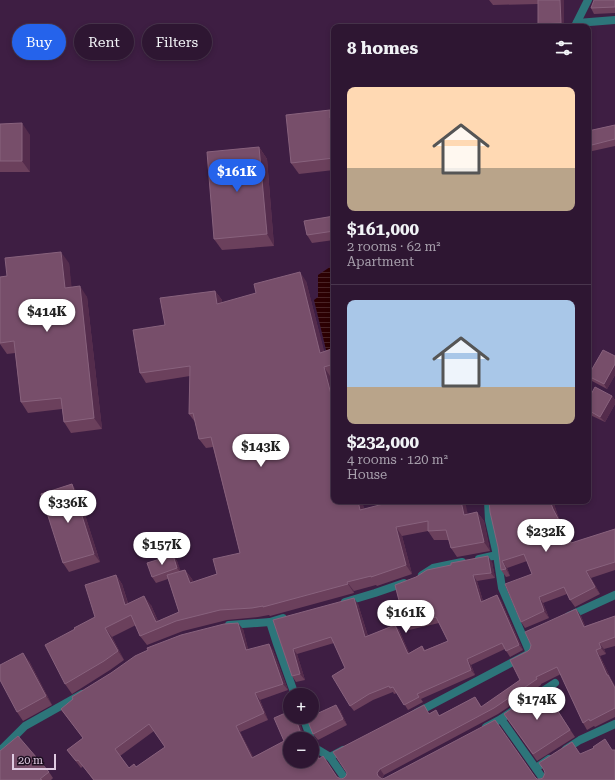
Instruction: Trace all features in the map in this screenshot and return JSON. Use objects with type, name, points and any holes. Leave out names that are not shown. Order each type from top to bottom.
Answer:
[{"type":"street","points":[[576,24],[588,0]]},
{"type":"street","points":[[584,24],[615,20]]},
{"type":"street","points":[[406,718],[530,653],[525,634],[502,588],[497,555],[489,520],[488,504]]},
{"type":"street","points":[[337,604],[375,593],[414,579],[433,568],[497,555]]},
{"type":"street","points":[[562,619],[615,595]]},
{"type":"street","points":[[220,627],[270,622],[292,616]]},
{"type":"street","points":[[270,622],[293,688]]},
{"type":"street","points":[[531,699],[555,683]]},
{"type":"street","points":[[0,751],[25,726],[88,690]]},
{"type":"street","points":[[481,730],[519,707]]},
{"type":"street","points":[[501,719],[544,780]]},
{"type":"street","points":[[536,768],[580,740],[615,724]]},
{"type":"street","points":[[330,757],[351,747]]},
{"type":"street","points":[[319,750],[330,757],[346,780]]},
{"type":"shaded area","points":[[330,267],[331,357],[328,358],[314,300],[318,297],[318,275]]},
{"type":"building","points":[[538,0],[560,0],[561,23],[538,24]]},
{"type":"building","points":[[594,0],[615,0],[615,7],[591,8]]},
{"type":"building","points":[[330,110],[331,158],[291,163],[286,115]]},
{"type":"building","points":[[22,123],[22,161],[0,161],[0,124]]},
{"type":"building","points":[[615,125],[615,139],[591,145],[591,130]]},
{"type":"building","points":[[259,147],[267,234],[214,239],[207,152]]},
{"type":"building","points":[[331,216],[331,231],[307,235],[304,221]]},
{"type":"building","points":[[61,252],[65,288],[80,286],[94,418],[64,422],[61,398],[21,402],[14,341],[0,343],[0,277],[7,276],[5,258]]},
{"type":"building","points":[[300,272],[320,353],[331,349],[331,365],[324,367],[331,394],[331,504],[359,504],[360,510],[383,504],[462,504],[464,515],[477,512],[484,542],[451,548],[446,530],[428,531],[428,521],[396,527],[406,565],[371,577],[347,582],[348,584],[263,607],[220,610],[176,621],[140,636],[131,615],[105,628],[118,651],[65,684],[45,645],[95,617],[85,585],[116,575],[125,605],[144,596],[156,622],[179,612],[167,575],[185,570],[190,583],[217,574],[213,559],[240,553],[211,437],[199,439],[193,413],[189,414],[190,366],[140,373],[133,330],[165,325],[160,298],[215,291],[217,304],[256,293],[254,284]]},
{"type":"building","points":[[603,350],[615,356],[615,364],[604,384],[591,378],[591,371]]},
{"type":"building","points":[[595,387],[612,396],[600,417],[591,412],[591,394]]},
{"type":"building","points":[[72,484],[94,554],[63,563],[41,494]]},
{"type":"building","points":[[489,504],[551,504],[571,543],[615,529],[615,562],[586,571],[595,587],[570,600],[564,587],[539,597],[544,611],[521,622],[505,584],[532,574],[524,554],[502,561],[506,569],[501,570],[498,547]]},
{"type":"building","points":[[173,555],[177,568],[152,577],[147,563]]},
{"type":"building","points":[[488,556],[491,573],[473,575],[481,602],[497,595],[519,645],[506,651],[502,643],[467,659],[471,670],[417,694],[419,697],[404,705],[393,687],[390,688],[389,686],[369,694],[350,706],[332,676],[345,668],[331,637],[293,649],[300,674],[292,676],[273,620],[354,598],[365,637],[395,625],[408,654],[422,646],[424,651],[448,641],[436,617],[405,624],[395,585],[416,577],[427,570],[451,565],[451,563]]},
{"type":"building","points":[[576,609],[584,627],[615,616],[615,637],[599,643],[601,648],[596,650],[607,675],[615,688],[615,708],[583,723],[557,667],[536,677],[537,679],[494,708],[380,769],[377,773],[378,776],[382,779],[385,778],[495,720],[537,779],[543,778],[545,773],[539,763],[572,742],[580,754],[594,748],[593,747],[605,739],[612,750],[615,750],[615,780],[94,780],[78,760],[76,761],[67,750],[83,738],[61,709],[73,699],[72,697],[135,656],[148,650],[147,648],[181,635],[224,624],[238,623],[246,650],[269,644],[283,684],[255,693],[264,713],[236,726],[252,758],[283,742],[283,768],[319,768],[319,759],[323,756],[337,777],[341,779],[346,776],[347,773],[333,752],[424,705],[429,714],[436,710],[439,716],[475,697],[481,707],[520,680],[510,660],[528,651],[531,645],[525,632]],"holes":[[[149,724],[165,747],[136,767],[134,764],[129,768],[115,749]]]},
{"type":"building","points":[[23,653],[46,696],[17,712],[0,680],[0,665]]},
{"type":"building","points":[[543,688],[570,730],[533,754],[504,714]]},
{"type":"building","points":[[336,705],[343,719],[317,732],[312,732],[309,724],[319,724],[319,713]]},
{"type":"building","points":[[283,714],[283,724],[298,724],[300,732],[283,732],[283,739],[274,718]]},
{"type":"building","points":[[18,736],[49,772],[40,779],[42,780],[0,780],[0,751]]}]
